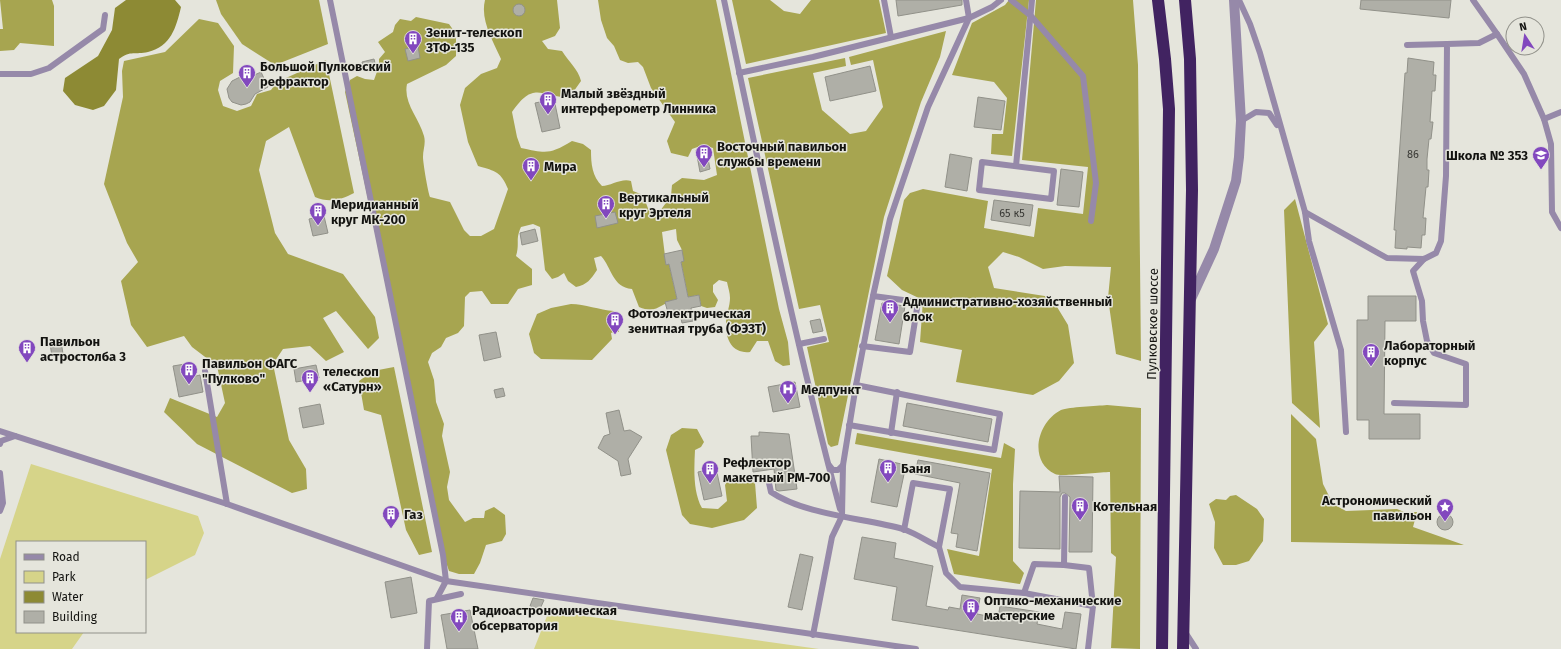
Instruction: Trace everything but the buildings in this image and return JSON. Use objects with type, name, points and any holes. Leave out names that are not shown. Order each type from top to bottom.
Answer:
[{"type":"highway","name":"Пулковское шоссе","points":[[1158,0],[1166,59],[1169,109],[1162,649]]},
{"type":"highway","points":[[1183,649],[1191,299],[1192,182],[1190,59],[1185,0]]},
{"type":"street","points":[[1191,299],[1214,249],[1236,181],[1240,157],[1240,121],[1234,0]]},
{"type":"lane","points":[[330,0],[441,548],[446,581],[437,598]]},
{"type":"lane","points":[[724,0],[768,214],[828,464],[842,516]]},
{"type":"lane","points":[[884,0],[891,37]]},
{"type":"lane","points":[[813,635],[832,537],[842,516],[843,465],[849,426],[862,346],[890,219],[928,107],[969,18],[966,0]]},
{"type":"lane","points":[[739,73],[969,18],[992,7],[1001,0]]},
{"type":"lane","points":[[1011,0],[1031,16],[1083,76],[1096,183],[1091,221]]},
{"type":"lane","points":[[1016,166],[1032,0]]},
{"type":"lane","points":[[1239,0],[1250,24],[1260,52],[1280,130],[1305,212],[1309,241],[1341,350],[1346,432]]},
{"type":"lane","points":[[1474,0],[1524,74],[1544,119],[1551,144],[1552,212],[1561,228]]},
{"type":"lane","points":[[0,74],[31,74],[50,68],[103,29],[105,15]]},
{"type":"lane","points":[[1407,45],[1478,44],[1497,34]]},
{"type":"lane","points":[[1394,403],[1466,405],[1466,364],[1434,353],[1427,341],[1423,321],[1422,300],[1413,271],[1424,259],[1436,253],[1441,241],[1446,176],[1447,44]]},
{"type":"lane","points":[[1240,121],[1256,112],[1269,113],[1280,130]]},
{"type":"lane","points":[[1544,119],[1561,112]]},
{"type":"lane","points":[[982,162],[1016,166],[1054,171],[1051,199],[979,190],[982,162]]},
{"type":"lane","points":[[1305,212],[1387,258],[1424,259]]},
{"type":"lane","points":[[862,346],[910,352],[918,302],[872,296]]},
{"type":"lane","points":[[799,344],[824,339]]},
{"type":"lane","points":[[205,371],[227,504]]},
{"type":"lane","points":[[849,426],[994,450],[1000,414],[897,392],[856,385]]},
{"type":"lane","points":[[891,433],[897,392]]},
{"type":"lane","points":[[0,431],[227,504],[446,581],[916,649]]},
{"type":"lane","points":[[0,444],[1,440],[15,436]]},
{"type":"lane","points":[[828,464],[833,470],[838,470],[843,465]]},
{"type":"lane","points":[[0,473],[3,503],[0,511]]},
{"type":"lane","points":[[769,483],[771,492],[783,500],[842,516],[904,530],[939,547]]},
{"type":"lane","points":[[904,530],[913,483],[950,489],[939,547],[946,573],[960,587],[1024,593],[1093,606]]},
{"type":"lane","points":[[1064,565],[1065,497]]},
{"type":"lane","points":[[1024,593],[1034,564],[1089,568],[1093,606],[1088,649]]},
{"type":"lane","points":[[427,649],[429,602],[437,598],[461,594]]},
{"type":"lane","points":[[1183,629],[1196,649]]},
{"type":"green space","points":[[31,464],[198,516],[204,533],[195,555],[146,580],[146,541],[16,541],[16,633],[83,633],[72,649],[0,649],[0,559]]},
{"type":"green space","points":[[549,611],[819,649],[534,649]]},
{"type":"shaded area","points":[[0,0],[52,0],[54,6],[54,46],[20,43],[14,50],[0,51],[0,29],[3,29]]},
{"type":"shaded area","points":[[216,0],[319,0],[328,44],[275,65],[242,44],[221,14]]},
{"type":"shaded area","points":[[485,0],[557,0],[560,28],[555,36],[542,41],[548,49],[562,51],[576,69],[581,81],[569,98],[544,93],[532,93],[520,102],[512,112],[517,137],[521,148],[547,152],[558,149],[572,141],[583,144],[591,150],[593,170],[596,178],[602,186],[620,181],[631,181],[633,191],[643,195],[649,211],[660,211],[671,196],[672,185],[682,178],[704,180],[717,175],[713,148],[703,145],[692,149],[688,157],[671,153],[667,141],[675,122],[651,88],[643,67],[638,62],[628,63],[620,60],[614,46],[607,38],[601,20],[598,0],[716,0],[779,309],[788,342],[790,365],[783,366],[775,361],[768,341],[757,341],[750,352],[739,351],[731,345],[726,329],[730,298],[727,282],[719,280],[713,285],[713,292],[718,300],[715,307],[707,308],[701,306],[699,295],[688,297],[681,262],[682,250],[677,240],[676,229],[662,232],[666,264],[669,264],[677,299],[650,310],[639,307],[632,289],[625,288],[616,281],[601,256],[594,258],[597,270],[591,279],[583,285],[576,287],[568,281],[564,273],[552,279],[545,270],[540,227],[533,224],[521,227],[518,235],[518,248],[516,256],[532,269],[532,285],[518,289],[508,304],[491,304],[482,291],[470,292],[465,297],[464,326],[458,333],[446,338],[441,347],[432,353],[428,362],[434,380],[436,402],[444,424],[442,436],[450,472],[447,487],[449,500],[465,522],[473,518],[484,518],[485,511],[494,507],[505,515],[506,534],[502,541],[486,545],[480,563],[474,574],[459,574],[449,571],[446,562],[345,92],[350,80],[357,76],[374,80],[379,66],[379,59],[385,52],[378,42],[393,32],[395,25],[400,19],[411,21],[416,17],[449,24],[456,34],[456,56],[446,65],[407,84],[407,98],[424,136],[425,142],[423,160],[430,197],[450,202],[464,230],[470,236],[481,236],[494,229],[508,189],[503,179],[497,173],[478,166],[468,142],[460,105],[465,88],[481,74],[497,68],[501,59],[486,23],[484,15]]},
{"type":"shaded area","points":[[732,0],[770,0],[784,11],[800,14],[811,0],[879,0],[886,33],[746,64]]},
{"type":"shaded area","points":[[1009,0],[1029,0],[1012,156],[991,154],[992,134],[1003,134],[1007,98],[994,82],[952,75],[972,23],[1005,5]]},
{"type":"shaded area","points":[[1036,0],[1133,0],[1138,65],[1141,361],[1116,354],[1108,298],[1111,267],[1065,266],[1043,269],[1019,257],[1003,252],[988,267],[994,288],[1051,297],[1068,325],[1074,363],[1059,381],[1033,395],[956,382],[962,350],[920,342],[923,300],[902,290],[887,276],[904,200],[910,193],[923,189],[988,201],[984,228],[1034,237],[1038,208],[1083,214],[1088,167],[1022,160]]},
{"type":"shaded area","points":[[199,19],[218,23],[234,46],[233,73],[220,81],[218,90],[223,106],[237,111],[251,106],[257,94],[271,90],[277,82],[326,60],[354,193],[335,200],[325,200],[315,197],[289,127],[266,141],[259,170],[275,233],[288,254],[343,274],[375,317],[379,338],[368,349],[336,311],[323,318],[344,352],[326,361],[310,346],[283,349],[273,364],[289,440],[306,469],[307,489],[292,493],[197,444],[164,412],[170,398],[217,417],[225,403],[217,366],[192,347],[184,336],[147,347],[131,325],[121,281],[138,262],[127,243],[104,184],[123,97],[122,71],[124,61],[165,52]]},
{"type":"shaded area","points":[[946,31],[940,57],[921,102],[884,217],[838,445],[831,447],[828,444],[807,347],[829,342],[820,305],[799,309],[748,78],[845,58],[846,66],[813,73],[822,110],[850,134],[866,131],[883,107],[873,60],[851,65],[849,57]]},
{"type":"shaded area","points":[[1295,199],[1328,324],[1314,342],[1320,428],[1292,403],[1284,210]]},
{"type":"shaded area","points":[[571,304],[614,311],[619,332],[616,331],[611,333],[612,339],[592,360],[541,359],[534,353],[529,334],[537,314],[551,308]]},
{"type":"shaded area","points":[[394,367],[432,552],[419,555],[406,530],[381,415],[364,410],[359,381],[373,371]]},
{"type":"shaded area","points":[[1107,405],[1141,408],[1140,649],[1111,648],[1116,557],[1111,553],[1110,472],[1072,475],[1055,474],[1047,468],[1041,460],[1039,451],[1041,432],[1046,423],[1061,410],[1076,407]]},
{"type":"shaded area","points":[[1291,414],[1316,439],[1323,484],[1333,504],[1346,511],[1397,509],[1404,512],[1417,512],[1413,527],[1464,545],[1291,542]]},
{"type":"shaded area","points":[[682,428],[697,429],[704,442],[701,447],[695,450],[694,465],[697,495],[702,508],[718,509],[727,501],[725,485],[730,476],[747,476],[755,483],[757,508],[744,520],[712,528],[690,524],[682,515],[666,450],[671,435]]},
{"type":"shaded area","points":[[857,433],[1001,458],[1004,443],[1015,449],[1013,484],[1013,561],[1024,573],[1020,584],[954,574],[947,549],[979,556],[992,469],[855,444]]},
{"type":"shaded area","points":[[1236,495],[1257,509],[1264,519],[1263,541],[1249,561],[1236,565],[1223,565],[1214,548],[1215,522],[1209,504],[1216,499],[1226,500],[1230,496]]},
{"type":"water","points":[[126,0],[175,0],[181,7],[174,29],[167,41],[156,49],[144,53],[130,54],[119,59],[116,90],[104,106],[93,110],[75,105],[63,91],[65,78],[98,56],[112,30],[115,8]]},
{"type":"place","name":"Зенит-телескоп ЗТФ-135","points":[[413,54]]},
{"type":"place","name":"Большой Пулковский рефрактор","points":[[247,88]]},
{"type":"place","name":"Малый звёздный интерферометр Линника","points":[[548,115]]},
{"type":"place","name":"Восточный павильон службы времени","points":[[704,168]]},
{"type":"place","name":"Школа № 353","points":[[1541,170]]},
{"type":"place","name":"Мира","points":[[531,181]]},
{"type":"place","name":"Вертикальный круг Эртеля","points":[[606,219]]},
{"type":"place","name":"Меридианный круг МК-200","points":[[318,226]]},
{"type":"place","name":"Административно-хозяйственный блок","points":[[890,323]]},
{"type":"place","name":"Фотоэлектрическая зенитная труба (ФЭЗТ)","points":[[615,335]]},
{"type":"place","name":"Павильон астростолба 3","points":[[27,363]]},
{"type":"place","name":"Лабораторный корпус","points":[[1371,367]]},
{"type":"place","name":"Павильон ФАГС \"Пулково\"","points":[[189,385]]},
{"type":"place","name":"телескоп «Сатурн»","points":[[310,393]]},
{"type":"place","name":"Медпункт","points":[[788,404]]},
{"type":"place","name":"Баня","points":[[888,483]]},
{"type":"place","name":"Рефлектор макетный РМ-700","points":[[710,484]]},
{"type":"place","name":"Котельная","points":[[1080,521]]},
{"type":"place","name":"Астрономический павильон","points":[[1445,522]]},
{"type":"place","name":"Газ","points":[[391,529]]},
{"type":"place","name":"Оптико-механические мастерские","points":[[971,622]]},
{"type":"place","name":"Радиоастрономическая обсерватория","points":[[459,632]]}]
